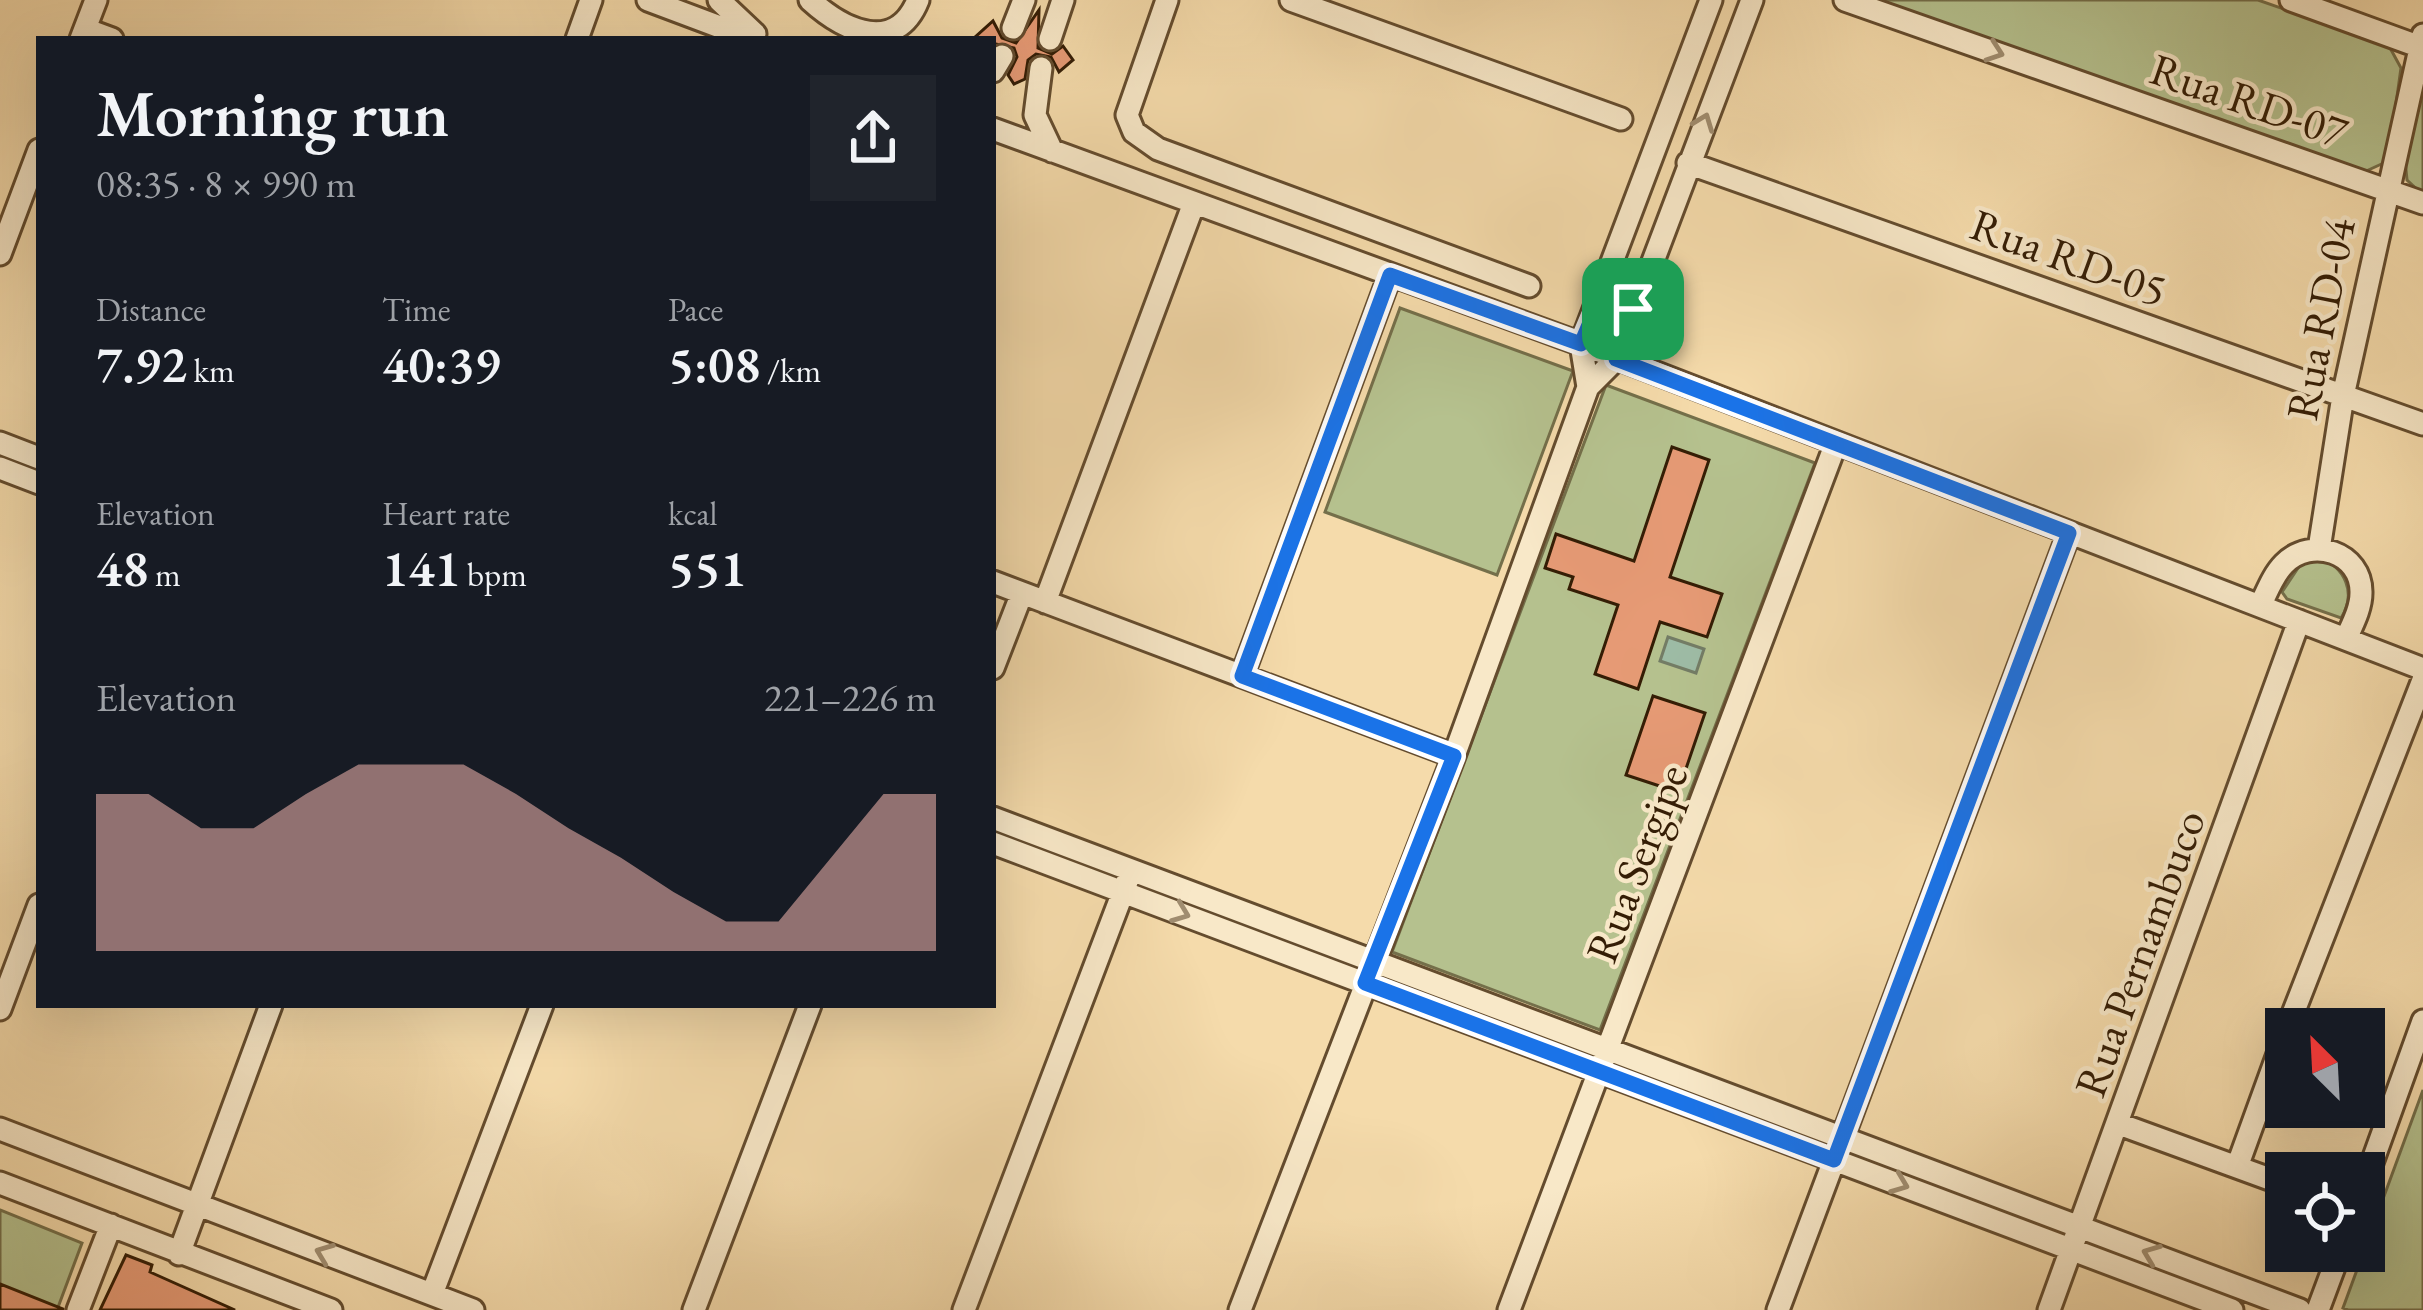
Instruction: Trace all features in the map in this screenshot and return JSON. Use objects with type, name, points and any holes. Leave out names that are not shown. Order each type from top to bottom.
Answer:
[{"type":"street","points":[[83,34],[96,0]]},
{"type":"street","points":[[578,36],[591,0]]},
{"type":"street","points":[[648,0],[748,36]]},
{"type":"street","points":[[718,0],[753,36]]},
{"type":"street","points":[[810,0],[838,23],[883,35],[902,27],[918,0]]},
{"type":"street","points":[[1012,28],[1024,0]]},
{"type":"street","points":[[1050,39],[1063,0]]},
{"type":"street","points":[[1167,0],[1127,116],[1134,132],[1158,149],[1529,286]]},
{"type":"street","points":[[1292,0],[1621,119]]},
{"type":"street","points":[[1588,387],[1581,344],[1711,0]]},
{"type":"street","points":[[1240,1310],[1454,756],[1588,387],[1616,359],[1751,0]]},
{"type":"street","name":"Rua RD-07","points":[[1845,0],[2423,203]]},
{"type":"street","points":[[2291,0],[2422,43]]},
{"type":"street","name":"Rua RD-04","points":[[2319,549],[2343,396],[2385,188],[2422,43]]},
{"type":"street","points":[[1041,68],[1035,116],[1052,151]]},
{"type":"street","points":[[996,133],[1581,344],[2423,669]]},
{"type":"street","points":[[0,254],[36,158]]},
{"type":"street","name":"Rua RD-05","points":[[1688,164],[2423,424]]},
{"type":"street","points":[[1045,602],[1194,203]]},
{"type":"street","points":[[1242,676],[1390,275]]},
{"type":"street","points":[[1600,299],[1633,309]]},
{"type":"street","points":[[0,443],[36,457]]},
{"type":"street","name":"Rua Sergipe","points":[[1509,1310],[1836,443]]},
{"type":"street","points":[[0,468],[36,482]]},
{"type":"street","points":[[1778,1310],[2069,533]]},
{"type":"street","points":[[2260,606],[2287,560],[2319,549],[2341,556],[2359,578],[2359,607],[2346,639]]},
{"type":"street","points":[[996,583],[1454,756]]},
{"type":"street","points":[[996,660],[1022,593]]},
{"type":"street","name":"Rua Pernambuco","points":[[2049,1310],[2299,621]]},
{"type":"street","points":[[2295,1008],[2423,680]]},
{"type":"street","points":[[996,819],[1365,983],[2232,1310]]},
{"type":"street","points":[[996,843],[1373,961],[2300,1310]]},
{"type":"street","points":[[964,1310],[1127,881]]},
{"type":"street","points":[[0,1010],[36,913]]},
{"type":"street","points":[[179,1254],[270,1008]]},
{"type":"street","points":[[432,1294],[541,1008]]},
{"type":"street","points":[[694,1310],[809,1008]]},
{"type":"street","points":[[2376,1152],[2423,1021]]},
{"type":"street","points":[[2237,1167],[2265,1089]]},
{"type":"street","points":[[2120,1124],[2265,1177]]},
{"type":"street","points":[[0,1130],[473,1310]]},
{"type":"street","points":[[0,1183],[331,1310]]},
{"type":"street","points":[[78,1310],[111,1226]]},
{"type":"street","points":[[2318,1310],[2332,1272]]},
{"type":"green space","points":[[1879,0],[2258,0],[2389,46],[2401,68],[2388,161],[2364,172]]},
{"type":"green space","points":[[2423,83],[2423,195],[2407,180],[2405,160]]},
{"type":"green space","points":[[1400,308],[1573,371],[1497,575],[1325,512]]},
{"type":"green space","points":[[1606,385],[1815,463],[1600,1030],[1392,952]]},
{"type":"green space","points":[[2319,557],[2336,567],[2346,582],[2348,599],[2341,618],[2287,599],[2282,592],[2302,562]]},
{"type":"green space","points":[[2423,1090],[2423,1310],[2343,1308],[2356,1272],[2385,1272],[2385,1194]]},
{"type":"green space","points":[[0,1210],[82,1243],[57,1310],[0,1310]]},
{"type":"shaded area","points":[[1668,637],[1704,649],[1696,673],[1660,661]]},
{"type":"building","points":[[1039,10],[1038,48],[1052,54],[1063,46],[1073,60],[1059,72],[1051,57],[1036,54],[1028,60],[1025,79],[1014,84],[1008,75],[1017,57],[1014,48],[996,44],[996,36],[976,36],[993,21],[1002,38],[1016,43]]},
{"type":"building","points":[[1672,447],[1709,460],[1670,577],[1722,594],[1707,637],[1660,622],[1638,689],[1595,674],[1618,605],[1569,589],[1573,577],[1545,568],[1556,534],[1634,561]]},
{"type":"building","points":[[1653,696],[1705,713],[1678,792],[1626,775]]},
{"type":"building","points":[[126,1255],[152,1265],[150,1272],[235,1310],[100,1310]]},
{"type":"building","points":[[0,1284],[63,1309],[63,1310],[0,1310]]},
{"type":"route","points":[[1390,275],[1581,344],[1600,299],[1633,309],[1616,359],[2069,533],[1834,1160],[1365,983],[1454,756],[1242,676],[1390,275]]}]
